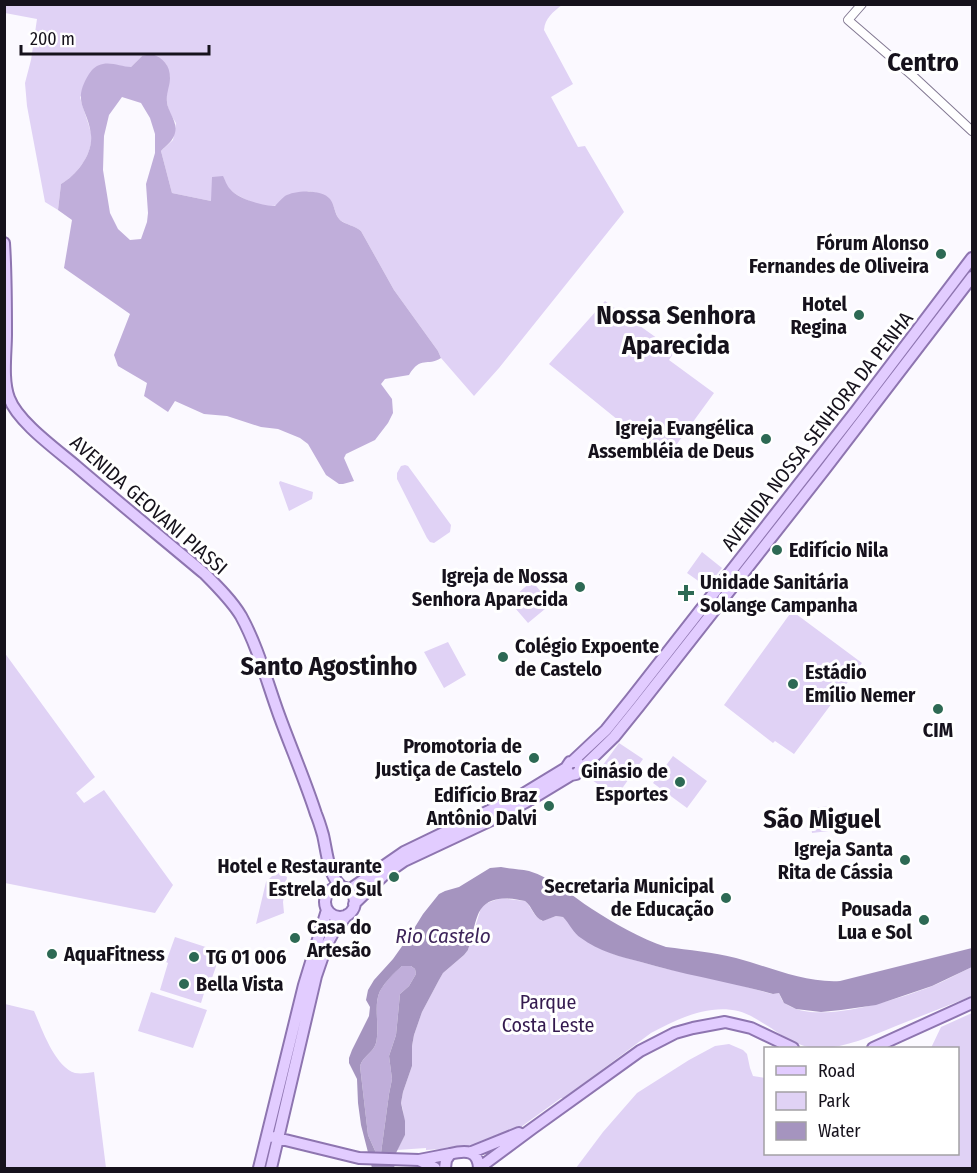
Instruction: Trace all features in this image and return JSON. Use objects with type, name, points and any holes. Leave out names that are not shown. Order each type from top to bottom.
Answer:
[{"type":"main road","name":"AVENIDA GEOVANI PIASSI","points":[[4,243],[6,387],[9,399],[30,427],[206,574],[240,614],[253,640],[313,802],[329,862],[336,880],[345,888]]},
{"type":"main road","name":"AVENIDA NOSSA SENHORA DA PENHA","points":[[610,734],[972,258]]},
{"type":"main road","name":"AVENIDA NOSSA SENHORA DA PENHA","points":[[354,904],[406,855],[573,768],[610,734],[818,478],[972,277]]},
{"type":"main road","name":"AVENIDA NOSSA SENHORA DA PENHA","points":[[345,888],[396,856],[406,855]]},
{"type":"main road","name":"AVENIDA GEOVANI PIASSI","points":[[328,892],[329,862]]},
{"type":"main road","points":[[259,1168],[272,1136],[322,958],[333,933],[353,908],[353,896],[345,888],[336,888],[328,892],[325,899],[327,910],[304,985],[282,1080],[272,1136],[271,1168]]},
{"type":"main road","points":[[327,910],[338,916],[347,915]]},
{"type":"main road","points":[[875,1047],[972,1003]]},
{"type":"main road","points":[[479,1168],[640,1051],[684,1030],[725,1022],[751,1028],[791,1047]]},
{"type":"main road","points":[[272,1136],[359,1158],[413,1160],[458,1152],[472,1152],[533,1128]]},
{"type":"main road","points":[[472,1152],[478,1159],[479,1168]]},
{"type":"main road","points":[[445,1168],[450,1154]]},
{"type":"main road","points":[[413,1160],[435,1168]]},
{"type":"street","points":[[862,4],[848,20],[972,131]]},
{"type":"green space","points":[[4,5],[562,5],[548,19],[544,30],[573,84],[551,97],[578,147],[585,146],[624,212],[474,396],[441,358],[394,290],[361,231],[339,219],[326,197],[309,191],[281,204],[268,206],[250,201],[229,189],[211,201],[172,193],[161,151],[173,140],[176,123],[169,112],[167,102],[170,78],[166,64],[142,56],[131,67],[109,64],[80,97],[91,133],[90,148],[83,163],[61,184],[58,210],[45,202],[27,106],[25,83],[37,19],[5,13]]},
{"type":"green space","points":[[605,301],[675,351],[669,360],[714,393],[666,459],[549,364]]},
{"type":"green space","points":[[405,465],[451,525],[450,532],[434,543],[427,538],[397,479],[401,466]]},
{"type":"green space","points":[[280,481],[313,492],[312,499],[289,511]]},
{"type":"green space","points":[[702,552],[722,568],[707,587],[687,573]]},
{"type":"green space","points":[[532,581],[551,604],[528,623],[509,601]]},
{"type":"green space","name":"Estádio Emílio Nemer","points":[[792,611],[862,663],[794,754],[775,741],[773,743],[724,705]]},
{"type":"green space","points":[[448,642],[466,675],[444,688],[424,652]]},
{"type":"green space","points":[[4,652],[95,777],[76,793],[84,803],[104,790],[173,885],[155,913],[5,883]]},
{"type":"green space","points":[[619,743],[643,759],[616,797],[592,780]]},
{"type":"green space","name":"Ginásio de Esportes","points":[[673,756],[707,781],[687,808],[653,783]]},
{"type":"green space","points":[[834,806],[837,830],[812,833],[809,808]]},
{"type":"green space","points":[[277,871],[287,877],[283,902],[284,913],[256,924],[266,882]]},
{"type":"green space","name":"Parque Costa Leste","points":[[501,898],[525,901],[542,921],[556,916],[563,917],[597,947],[616,955],[772,994],[779,993],[785,1003],[800,1010],[837,1011],[879,1003],[930,987],[972,967],[972,996],[867,1038],[832,1047],[808,1047],[799,1044],[755,1018],[738,1011],[727,1009],[704,1011],[651,1033],[514,1132],[472,1147],[397,1150],[405,1135],[401,1103],[412,1066],[414,1035],[422,1012],[443,973],[468,950],[481,908]]},
{"type":"green space","points":[[175,937],[221,952],[212,978],[209,977],[201,1003],[160,990],[168,963],[166,962]]},
{"type":"green space","points":[[151,992],[207,1010],[193,1048],[138,1031]]},
{"type":"green space","points":[[5,1004],[34,1011],[55,1055],[68,1069],[75,1073],[94,1072],[106,1168],[5,1168]]},
{"type":"green space","points":[[972,1013],[972,1168],[576,1168],[637,1093],[715,1046],[729,1044],[747,1054],[753,1076],[764,1078],[764,1155],[959,1155],[959,1047],[931,1047],[941,1027]]},
{"type":"shaded area","points":[[152,54],[159,58],[165,63],[170,73],[167,102],[176,129],[170,143],[161,151],[172,193],[211,201],[212,177],[223,176],[234,193],[264,205],[275,206],[285,196],[295,193],[321,193],[332,201],[340,220],[361,231],[394,290],[438,351],[441,358],[421,363],[409,375],[385,379],[381,384],[392,399],[393,413],[375,440],[346,454],[344,458],[354,481],[339,484],[326,475],[308,444],[278,429],[261,427],[227,416],[204,414],[175,401],[168,412],[144,396],[147,383],[118,366],[114,355],[130,314],[64,268],[72,220],[58,210],[61,184],[83,163],[91,142],[81,92],[91,72],[97,66],[110,64],[131,67],[142,56]],"holes":[[[122,97],[141,103],[150,118],[155,134],[155,153],[146,184],[147,222],[141,239],[130,240],[118,229],[110,213],[103,170],[104,136],[109,115]]]},
{"type":"shaded area","points":[[402,966],[411,966],[415,969],[416,974],[409,986],[400,994],[396,1035],[389,1056],[392,1079],[381,1153],[376,1153],[368,1135],[360,1066],[376,1043],[377,1003],[380,991]]},
{"type":"water","name":"Rio Castelo","points":[[501,867],[537,874],[619,925],[666,947],[727,956],[813,980],[840,981],[972,948],[972,967],[932,986],[876,1005],[821,1012],[796,1009],[784,1003],[779,993],[773,994],[674,971],[610,953],[578,936],[563,917],[556,916],[543,921],[525,901],[508,899],[490,901],[481,909],[477,917],[468,950],[443,973],[422,1012],[414,1035],[412,1066],[401,1103],[405,1135],[392,1161],[395,1168],[372,1168],[361,1125],[357,1079],[349,1063],[352,1050],[369,1016],[370,1007],[366,1000],[368,990],[439,894],[459,887],[490,868]],"holes":[[[402,966],[411,966],[415,969],[416,974],[409,986],[400,994],[396,1035],[389,1056],[392,1079],[381,1153],[376,1153],[368,1135],[360,1066],[376,1043],[377,1003],[380,991]]]},
{"type":"place","name":"Fórum Alonso Fernandes de Oliveira","points":[[941,254]]},
{"type":"place","name":"Hotel Regina","points":[[859,315]]},
{"type":"place","name":"Igreja Evangélica Assembléia de Deus","points":[[766,439]]},
{"type":"place","name":"Edifício Nila","points":[[777,550]]},
{"type":"place","name":"Igreja de Nossa Senhora Aparecida","points":[[580,587]]},
{"type":"place","name":"Unidade Sanitária Solange Campanha","points":[[686,593]]},
{"type":"place","name":"Colégio Expoente de Castelo","points":[[503,657]]},
{"type":"place","name":"Estádio Emílio Nemer","points":[[793,684]]},
{"type":"place","name":"CIM","points":[[938,709]]},
{"type":"place","name":"Promotoria de Justiça de Castelo","points":[[534,758]]},
{"type":"place","name":"Ginásio de Esportes","points":[[680,782]]},
{"type":"place","name":"Edifício Braz Antônio Dalvi","points":[[549,806]]},
{"type":"place","name":"Igreja Santa Rita de Cássia","points":[[905,860]]},
{"type":"place","name":"Hotel e Restaurante Estrela do Sul","points":[[394,877]]},
{"type":"place","name":"Secretaria Municipal de Educação","points":[[726,898]]},
{"type":"place","name":"Pousada Lua e Sol","points":[[924,920]]},
{"type":"place","name":"Casa do Artesão","points":[[295,938]]},
{"type":"place","name":"AquaFitness","points":[[52,954]]},
{"type":"place","name":"TG 01 006","points":[[194,957]]},
{"type":"place","name":"Bella Vista","points":[[184,984]]},
{"type":"district","name":"Centro","points":[[923,62]]},
{"type":"district","name":"Nossa Senhora Aparecida","points":[[676,330]]},
{"type":"district","name":"Santo Agostinho","points":[[329,666]]},
{"type":"district","name":"São Miguel","points":[[822,819]]}]
